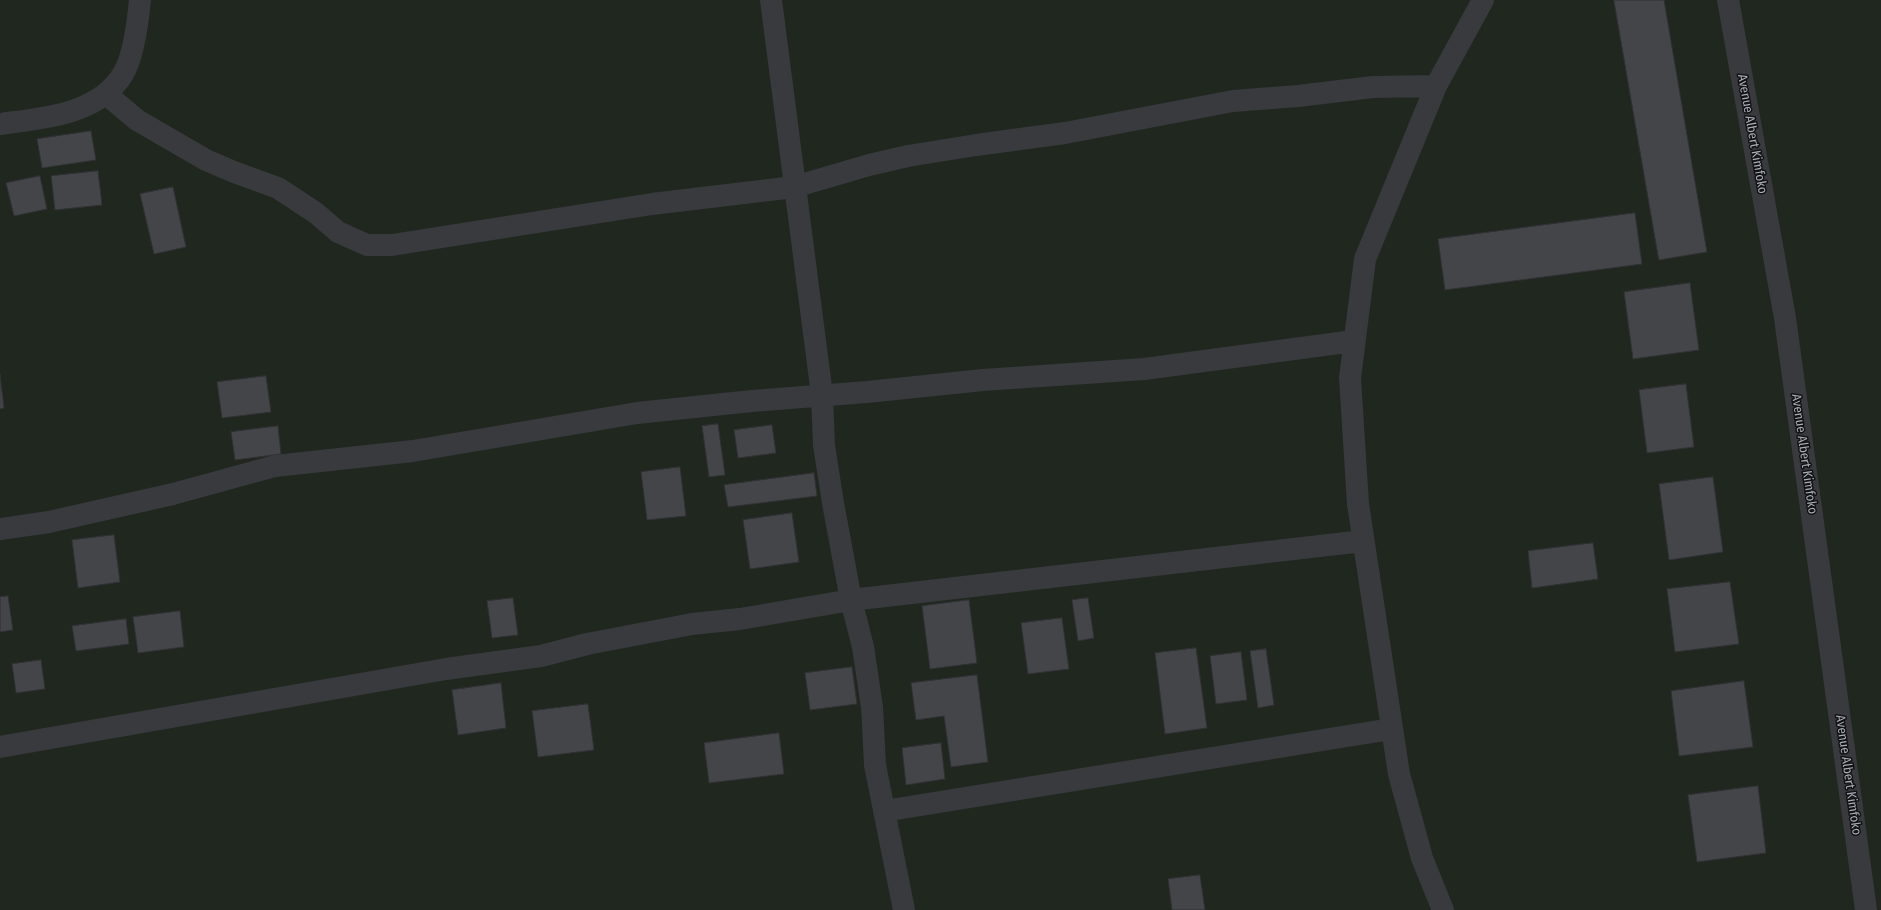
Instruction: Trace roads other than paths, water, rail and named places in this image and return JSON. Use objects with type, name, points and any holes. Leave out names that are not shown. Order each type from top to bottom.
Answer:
[{"type":"street","points":[[0,124],[62,115],[106,94],[123,74],[135,40],[140,0]]},
{"type":"street","points":[[771,0],[822,395],[824,445],[832,503],[851,600],[863,647],[872,707],[875,765],[904,910]]},
{"type":"street","points":[[1443,910],[1420,850],[1398,774],[1358,504],[1350,378],[1365,259],[1436,86],[1483,0]]},
{"type":"street","name":"Avenue Albert Kimfoko","points":[[1728,0],[1785,318],[1866,910]]},
{"type":"street","points":[[106,94],[137,120],[206,160],[278,188],[316,213],[338,232],[367,245],[392,245],[652,204],[794,187],[869,165],[908,156],[1065,133],[1233,102],[1373,87],[1436,86]]},
{"type":"street","points":[[0,529],[49,522],[165,496],[275,466],[413,451],[637,413],[983,380],[1144,369],[1354,341]]},
{"type":"street","points":[[0,748],[446,669],[541,656],[587,644],[692,624],[740,618],[851,600],[1363,541]]},
{"type":"street","points":[[884,810],[1391,729]]}]
